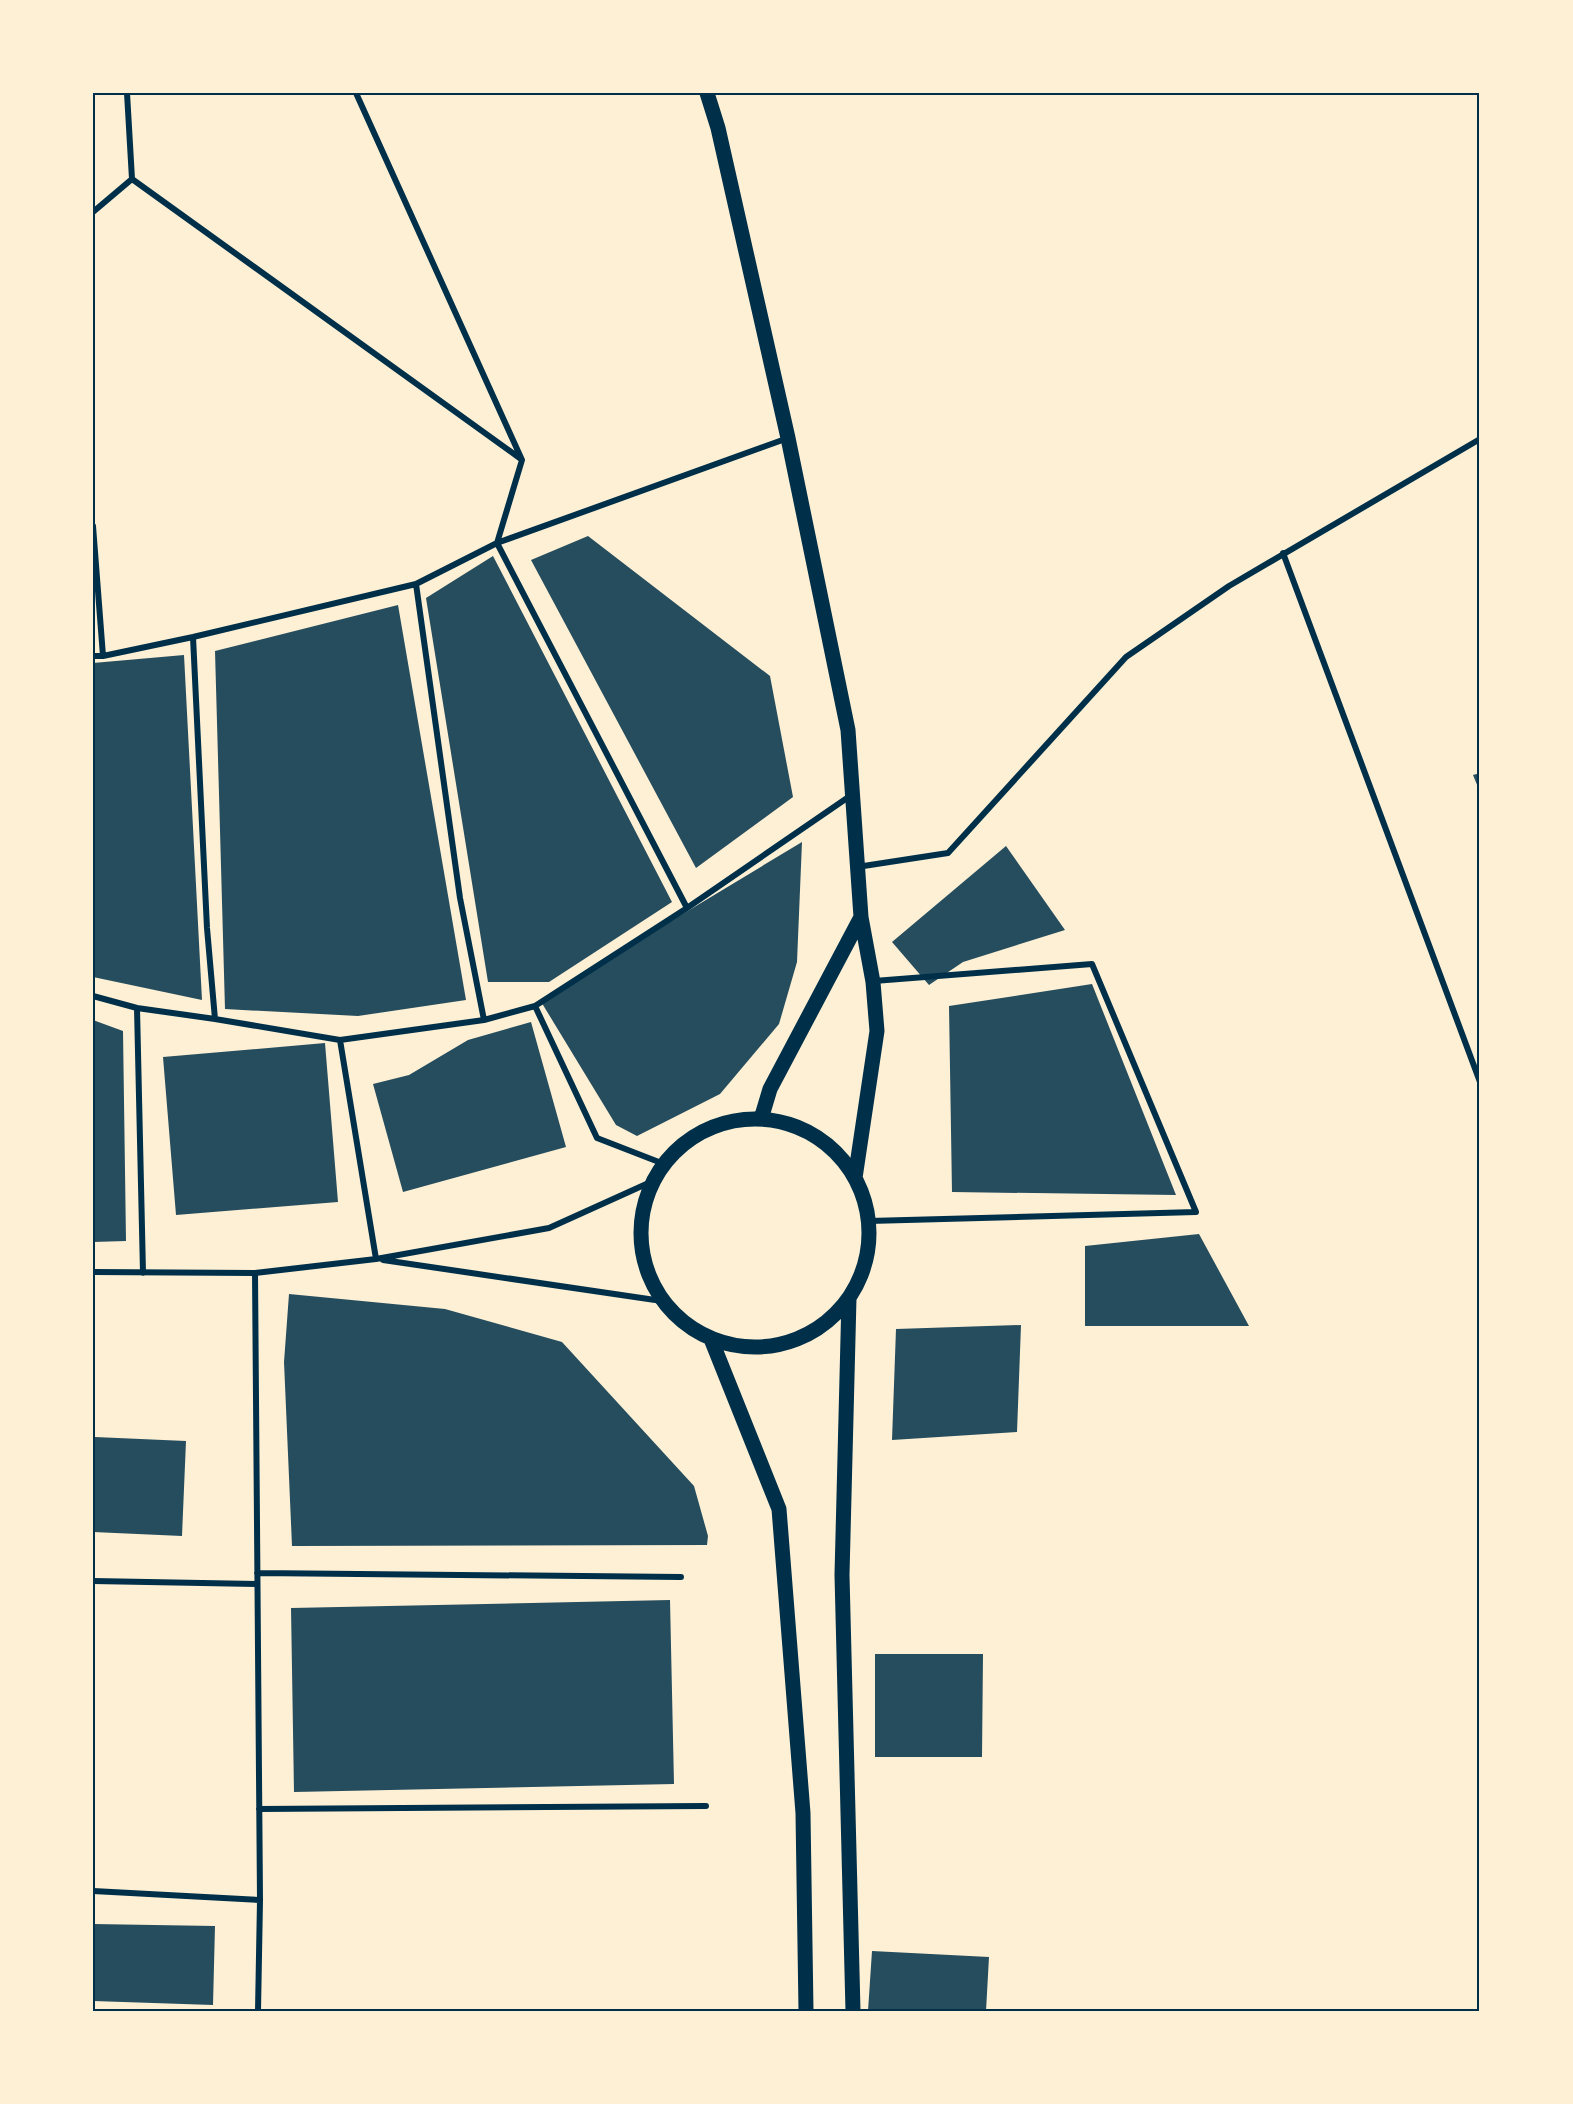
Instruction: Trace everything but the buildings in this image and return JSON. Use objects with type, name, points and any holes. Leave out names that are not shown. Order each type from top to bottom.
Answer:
[{"type":"main road","points":[[706,93],[718,128],[788,438],[848,730],[856,867],[861,917],[873,981],[877,1031],[855,1178]]},
{"type":"main road","points":[[761,1119],[770,1089],[861,917]]},
{"type":"main road","points":[[761,1119],[798,1127],[831,1148],[855,1178],[864,1199],[869,1221],[868,1248],[862,1274],[849,1298],[822,1326],[787,1343],[749,1348],[711,1339],[684,1324],[662,1301],[647,1274],[640,1242],[642,1211],[653,1181],[664,1164],[690,1138],[724,1123],[761,1119]]},
{"type":"main road","points":[[849,1298],[842,1575],[853,2011]]},
{"type":"main road","points":[[711,1339],[779,1509],[803,1813],[806,2011]]},
{"type":"street","points":[[127,93],[132,179]]},
{"type":"street","points":[[356,93],[522,460],[497,543],[687,908]]},
{"type":"street","points":[[132,179],[522,460]]},
{"type":"street","points":[[93,212],[132,179]]},
{"type":"street","points":[[93,656],[103,656],[193,637],[416,584],[497,543],[788,438]]},
{"type":"street","points":[[856,867],[948,853],[1126,657],[1229,586],[1480,439]]},
{"type":"street","points":[[93,526],[103,656]]},
{"type":"street","points":[[1283,553],[1480,1082]]},
{"type":"street","points":[[416,584],[460,898],[484,1020]]},
{"type":"street","points":[[193,637],[207,928],[215,1019]]},
{"type":"street","points":[[93,996],[137,1008],[340,1040],[484,1020],[535,1006],[687,908],[853,794]]},
{"type":"street","points":[[869,1221],[1196,1212],[1092,964],[873,981]]},
{"type":"street","points":[[535,1006],[597,1138],[664,1164]]},
{"type":"street","points":[[137,1008],[143,1273]]},
{"type":"street","points":[[340,1040],[376,1259]]},
{"type":"street","points":[[93,1272],[255,1273],[376,1259],[549,1228],[653,1181]]},
{"type":"street","points":[[376,1259],[662,1301]]},
{"type":"street","points":[[255,1273],[260,1899],[258,2011]]},
{"type":"street","points":[[257,1573],[681,1577]]},
{"type":"street","points":[[93,1581],[257,1584]]},
{"type":"street","points":[[259,1809],[706,1806]]},
{"type":"street","points":[[93,1891],[260,1899]]}]
